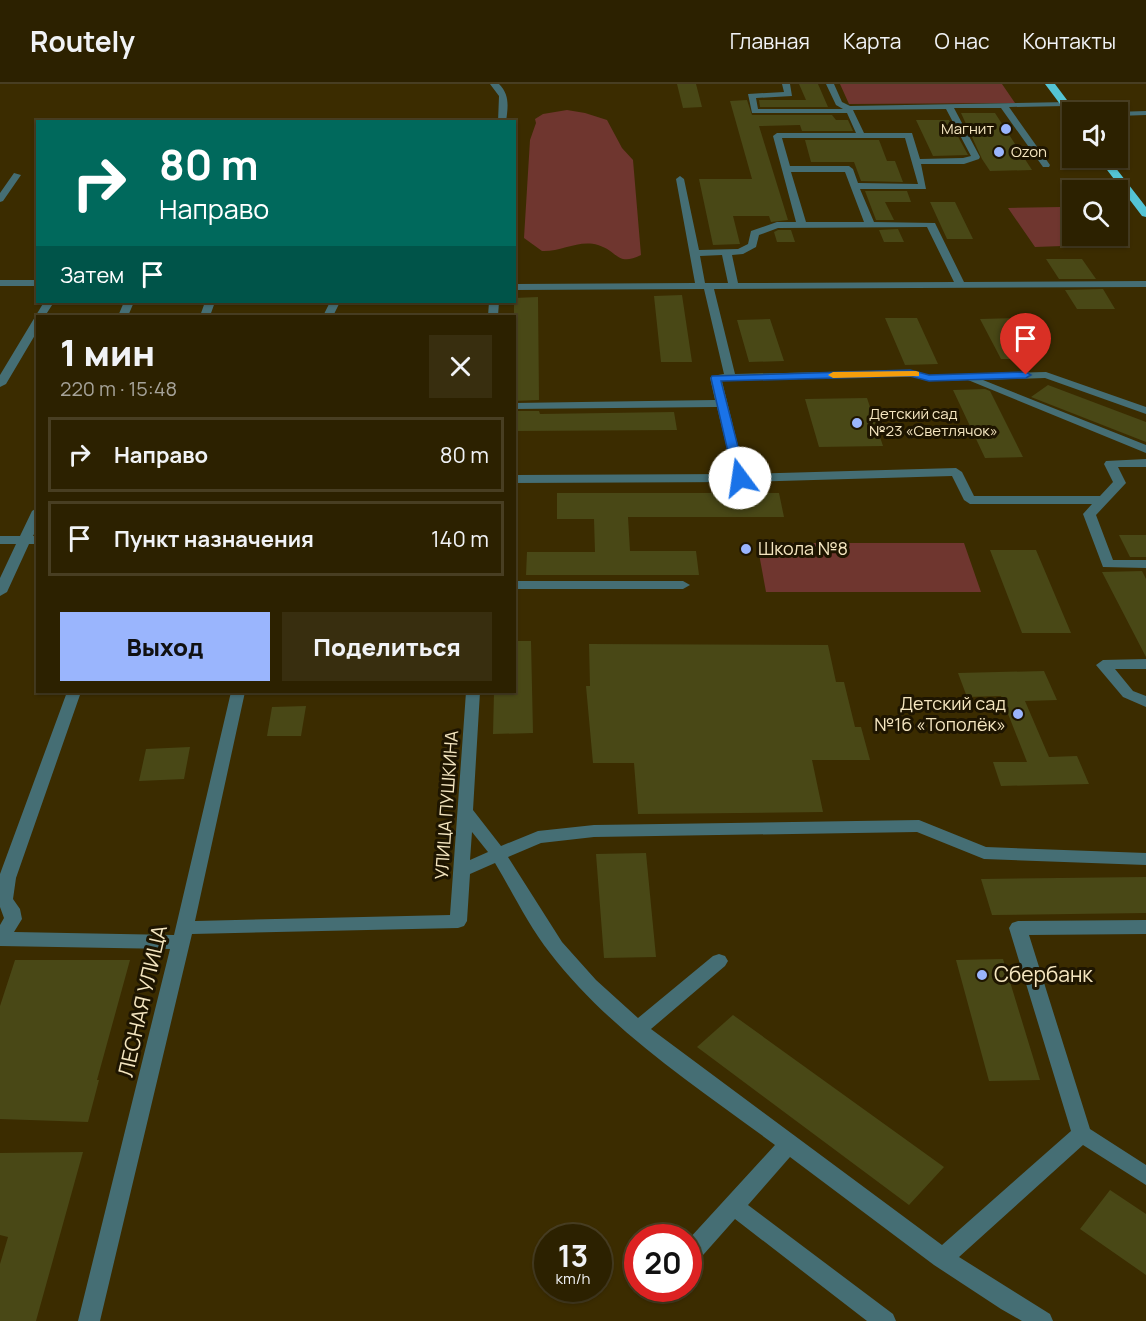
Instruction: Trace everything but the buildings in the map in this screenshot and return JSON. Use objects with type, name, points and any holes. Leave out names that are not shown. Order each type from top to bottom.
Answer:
[{"type":"highway","points":[[1050,84],[1064,102]]},
{"type":"highway","points":[[1111,168],[1146,214]]},
{"type":"street","points":[[494,84],[505,97],[502,120]]},
{"type":"street","points":[[786,84],[789,94],[750,97],[755,111],[1062,104]]},
{"type":"street","points":[[830,84],[839,103],[849,110],[861,135]]},
{"type":"street","points":[[915,162],[964,161],[976,157],[949,107]]},
{"type":"street","points":[[1005,107],[1046,165]]},
{"type":"street","points":[[1128,114],[1146,113]]},
{"type":"street","points":[[802,225],[777,136],[909,135],[923,187],[854,186]]},
{"type":"street","points":[[786,170],[849,169],[870,224]]},
{"type":"street","points":[[0,199],[17,175]]},
{"type":"street","points":[[681,179],[695,253],[704,287],[713,301],[730,378]]},
{"type":"street","points":[[695,253],[740,252],[751,248],[754,233],[765,227],[932,225],[960,284]]},
{"type":"street","points":[[726,252],[734,287]]},
{"type":"street","points":[[0,284],[36,283]]},
{"type":"street","points":[[516,287],[1146,284]]},
{"type":"street","points":[[0,384],[36,323]]},
{"type":"street","points":[[740,478],[716,378],[910,373],[929,378],[1046,375],[1146,411]]},
{"type":"street","points":[[966,377],[1146,449]]},
{"type":"street","points":[[516,406],[722,403]]},
{"type":"street","points":[[1146,462],[1110,464],[1120,483],[1089,514],[1108,564],[1146,564]]},
{"type":"street","points":[[516,480],[740,478],[956,472],[970,500],[1102,500]]},
{"type":"street","points":[[0,591],[31,540],[36,519]]},
{"type":"street","points":[[0,540],[31,540]]},
{"type":"street","points":[[516,585],[683,585]]},
{"type":"street","points":[[1146,664],[1103,666],[1128,694],[1146,702]]},
{"type":"street","points":[[0,939],[13,919],[11,909],[2,899],[7,878],[74,693]]},
{"type":"street","name":"ЛЕСНАЯ УЛИЦА","points":[[89,1321],[238,693]]},
{"type":"street","name":"УЛИЦА ПУШКИНА","points":[[182,935],[458,921],[473,693]]},
{"type":"street","points":[[466,812],[498,854],[545,935],[566,961],[637,1030],[942,1258],[987,1289],[1042,1321]]},
{"type":"street","points":[[463,870],[538,837],[594,831],[919,825],[984,853],[1146,859]]},
{"type":"street","points":[[1146,927],[1018,928],[1082,1134],[1146,1176]]},
{"type":"street","points":[[0,939],[182,935]]},
{"type":"street","points":[[637,1030],[718,961]]},
{"type":"street","points":[[942,1258],[1082,1134]]},
{"type":"street","points":[[702,1240],[789,1144]]},
{"type":"street","points":[[732,1206],[885,1321]]},
{"type":"shaded area","points":[[840,84],[1002,84],[1015,103],[849,104]]},
{"type":"shaded area","points":[[567,110],[607,120],[622,148],[633,160],[641,255],[622,259],[605,248],[591,244],[542,251],[524,238],[530,140],[536,123],[535,119],[543,114]]},
{"type":"shaded area","points":[[1061,207],[1062,246],[1035,247],[1008,208]]},
{"type":"shaded area","points":[[757,543],[964,543],[981,592],[766,592]]},
{"type":"slow traffic","points":[[833,375],[916,374]]},
{"type":"place","name":"Магнит","points":[[1006,129]]},
{"type":"place","name":"Ozon","points":[[999,152]]},
{"type":"place","name":"Детский сад №23 «Светлячок»","points":[[857,423]]},
{"type":"place","name":"Школа №8","points":[[746,549]]},
{"type":"place","name":"Детский сад №16 «Тополёк»","points":[[1018,714]]},
{"type":"place","name":"Сбербанк","points":[[982,975]]},
{"type":"route","points":[[740,478],[716,378],[910,373],[929,378],[1026,375]]}]
